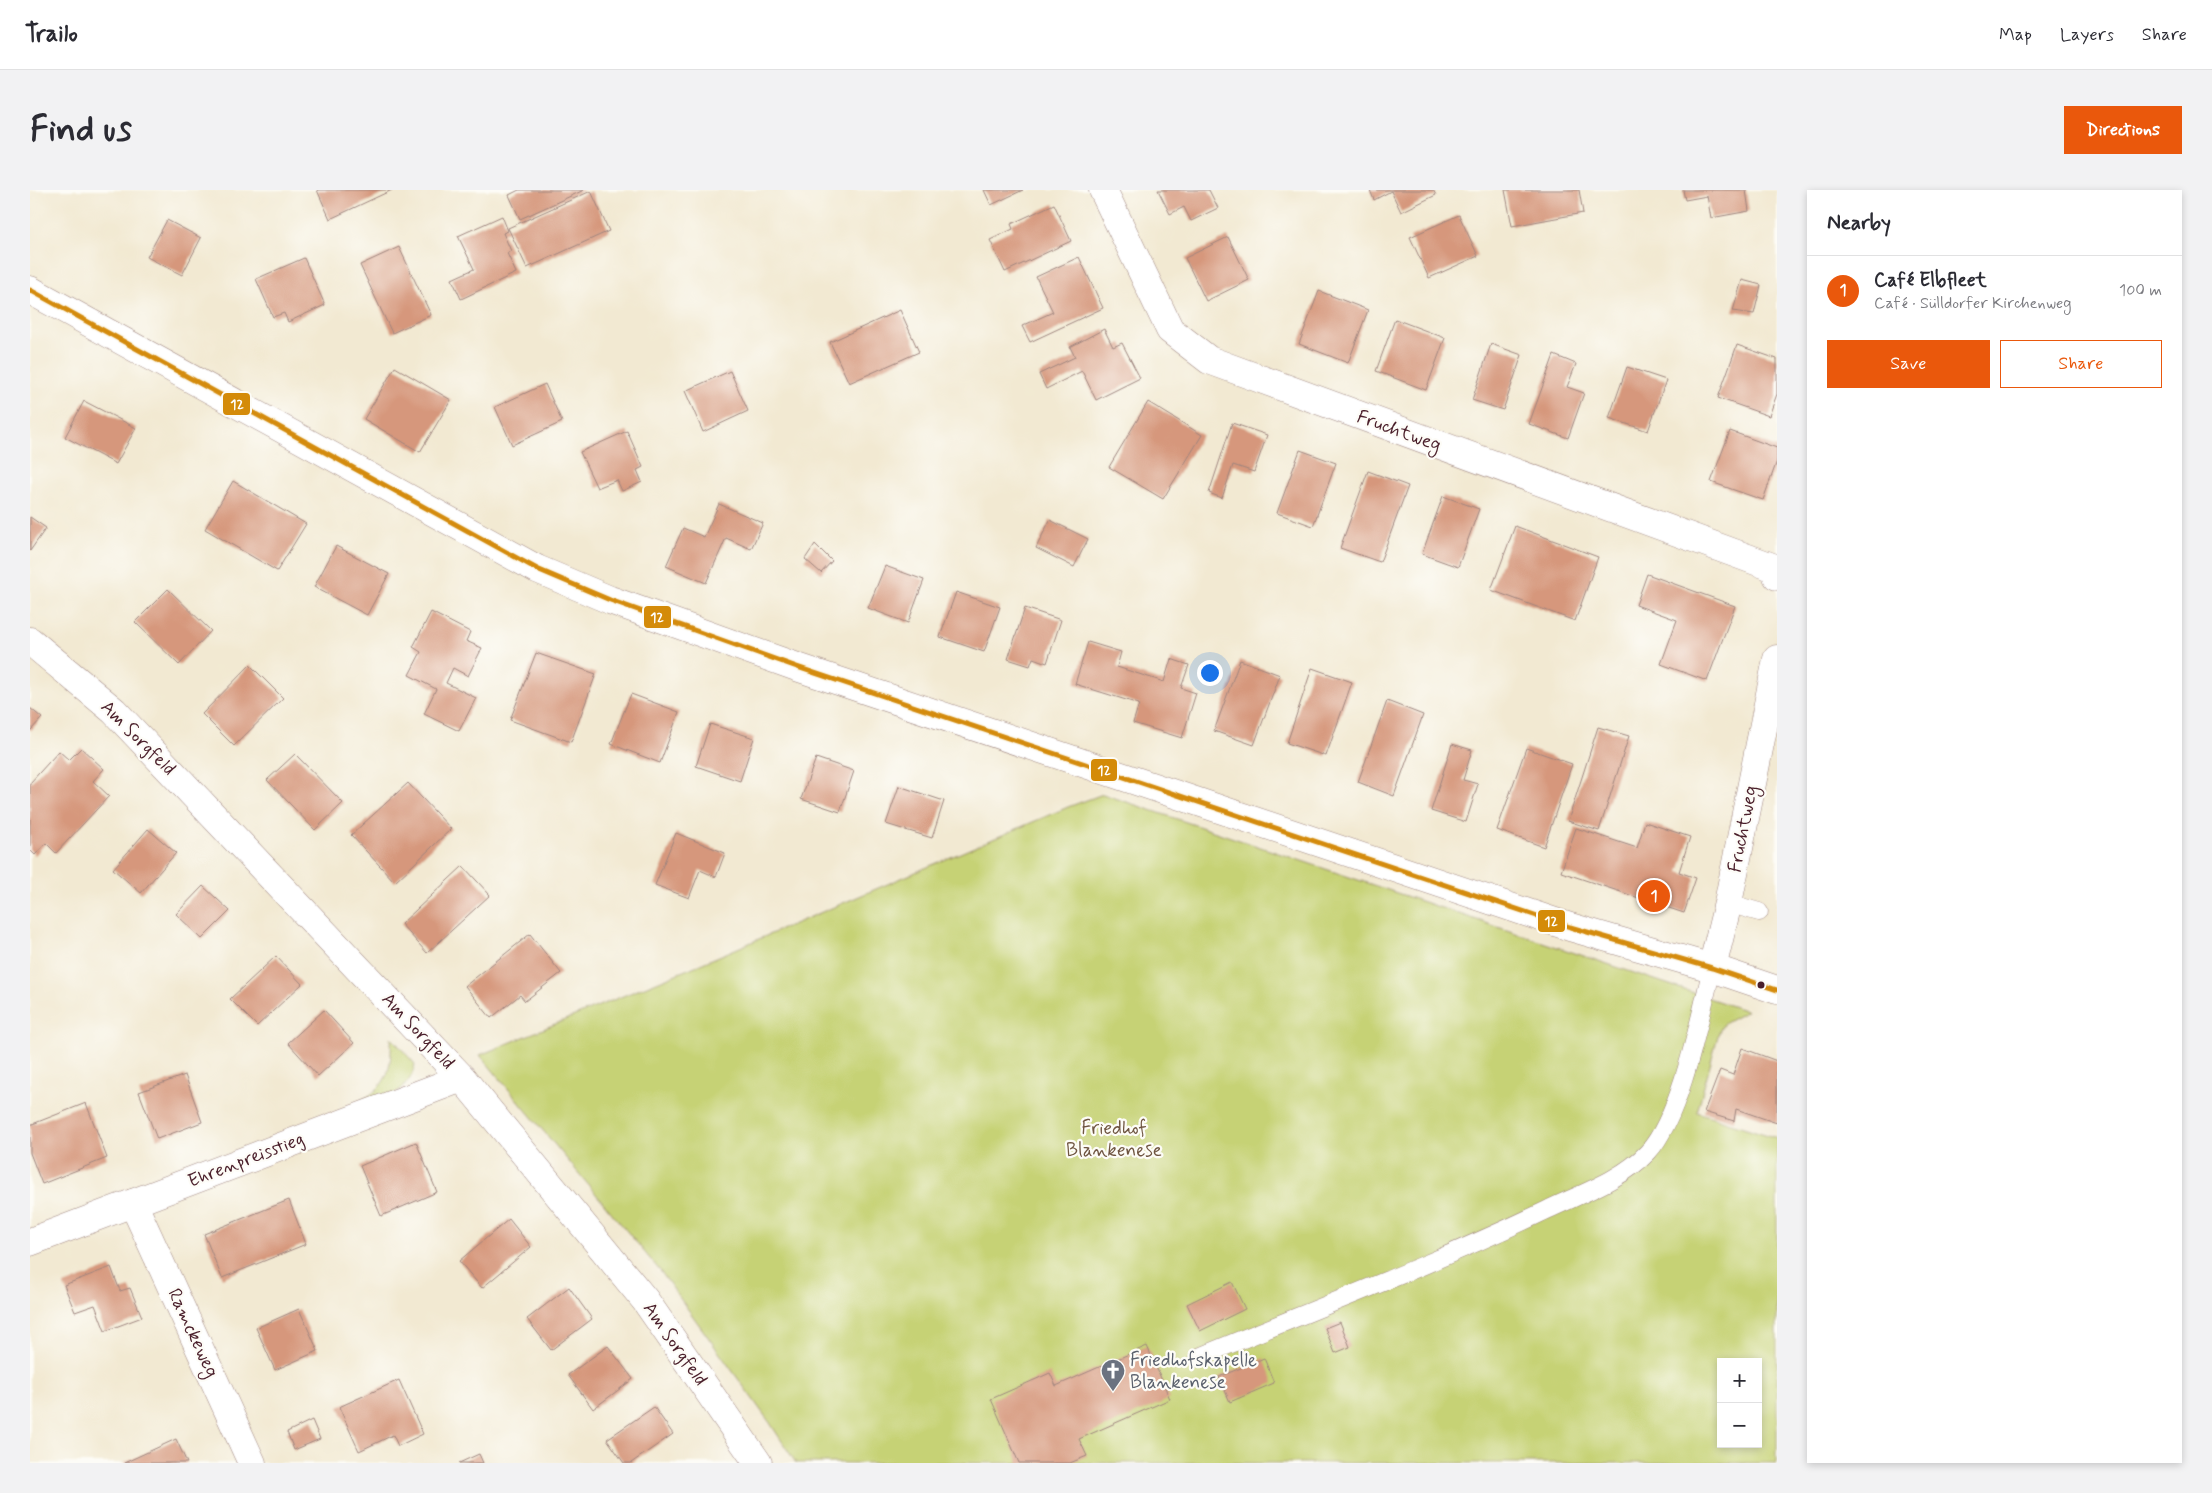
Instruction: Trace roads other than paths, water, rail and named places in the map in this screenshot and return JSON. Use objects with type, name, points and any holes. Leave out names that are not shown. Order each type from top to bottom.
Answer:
[{"type":"street","name":"Fruchtweg","points":[[1103,190],[1170,330],[1209,360],[1774,568],[1777,576]]},
{"type":"street","points":[[30,290],[538,569],[610,600],[807,670],[1551,921],[1712,968],[1777,990]]},
{"type":"street","name":"Am Sorgfeld","points":[[30,641],[114,711],[462,1078],[645,1300],[758,1463]]},
{"type":"street","name":"Fruchtweg","points":[[1712,968],[1728,903],[1777,659]]},
{"type":"street","name":"Ehrenpreisstieg","points":[[30,1242],[462,1078]]},
{"type":"street","name":"Ramckeweg","points":[[133,1203],[252,1463]]},
{"type":"lane","points":[[1728,903],[1759,912]]},
{"type":"lane","points":[[1199,1357],[1512,1227],[1614,1178],[1648,1152],[1670,1117],[1691,1049],[1712,968]]},
{"type":"place","name":"Café Elbfleet","points":[[1654,896]]},
{"type":"place","name":"Friedhofskapelle Blankenese","points":[[1113,1392]]},
{"type":"park label","name":"Friedhof Blankenese","points":[[1114,1139]]}]
